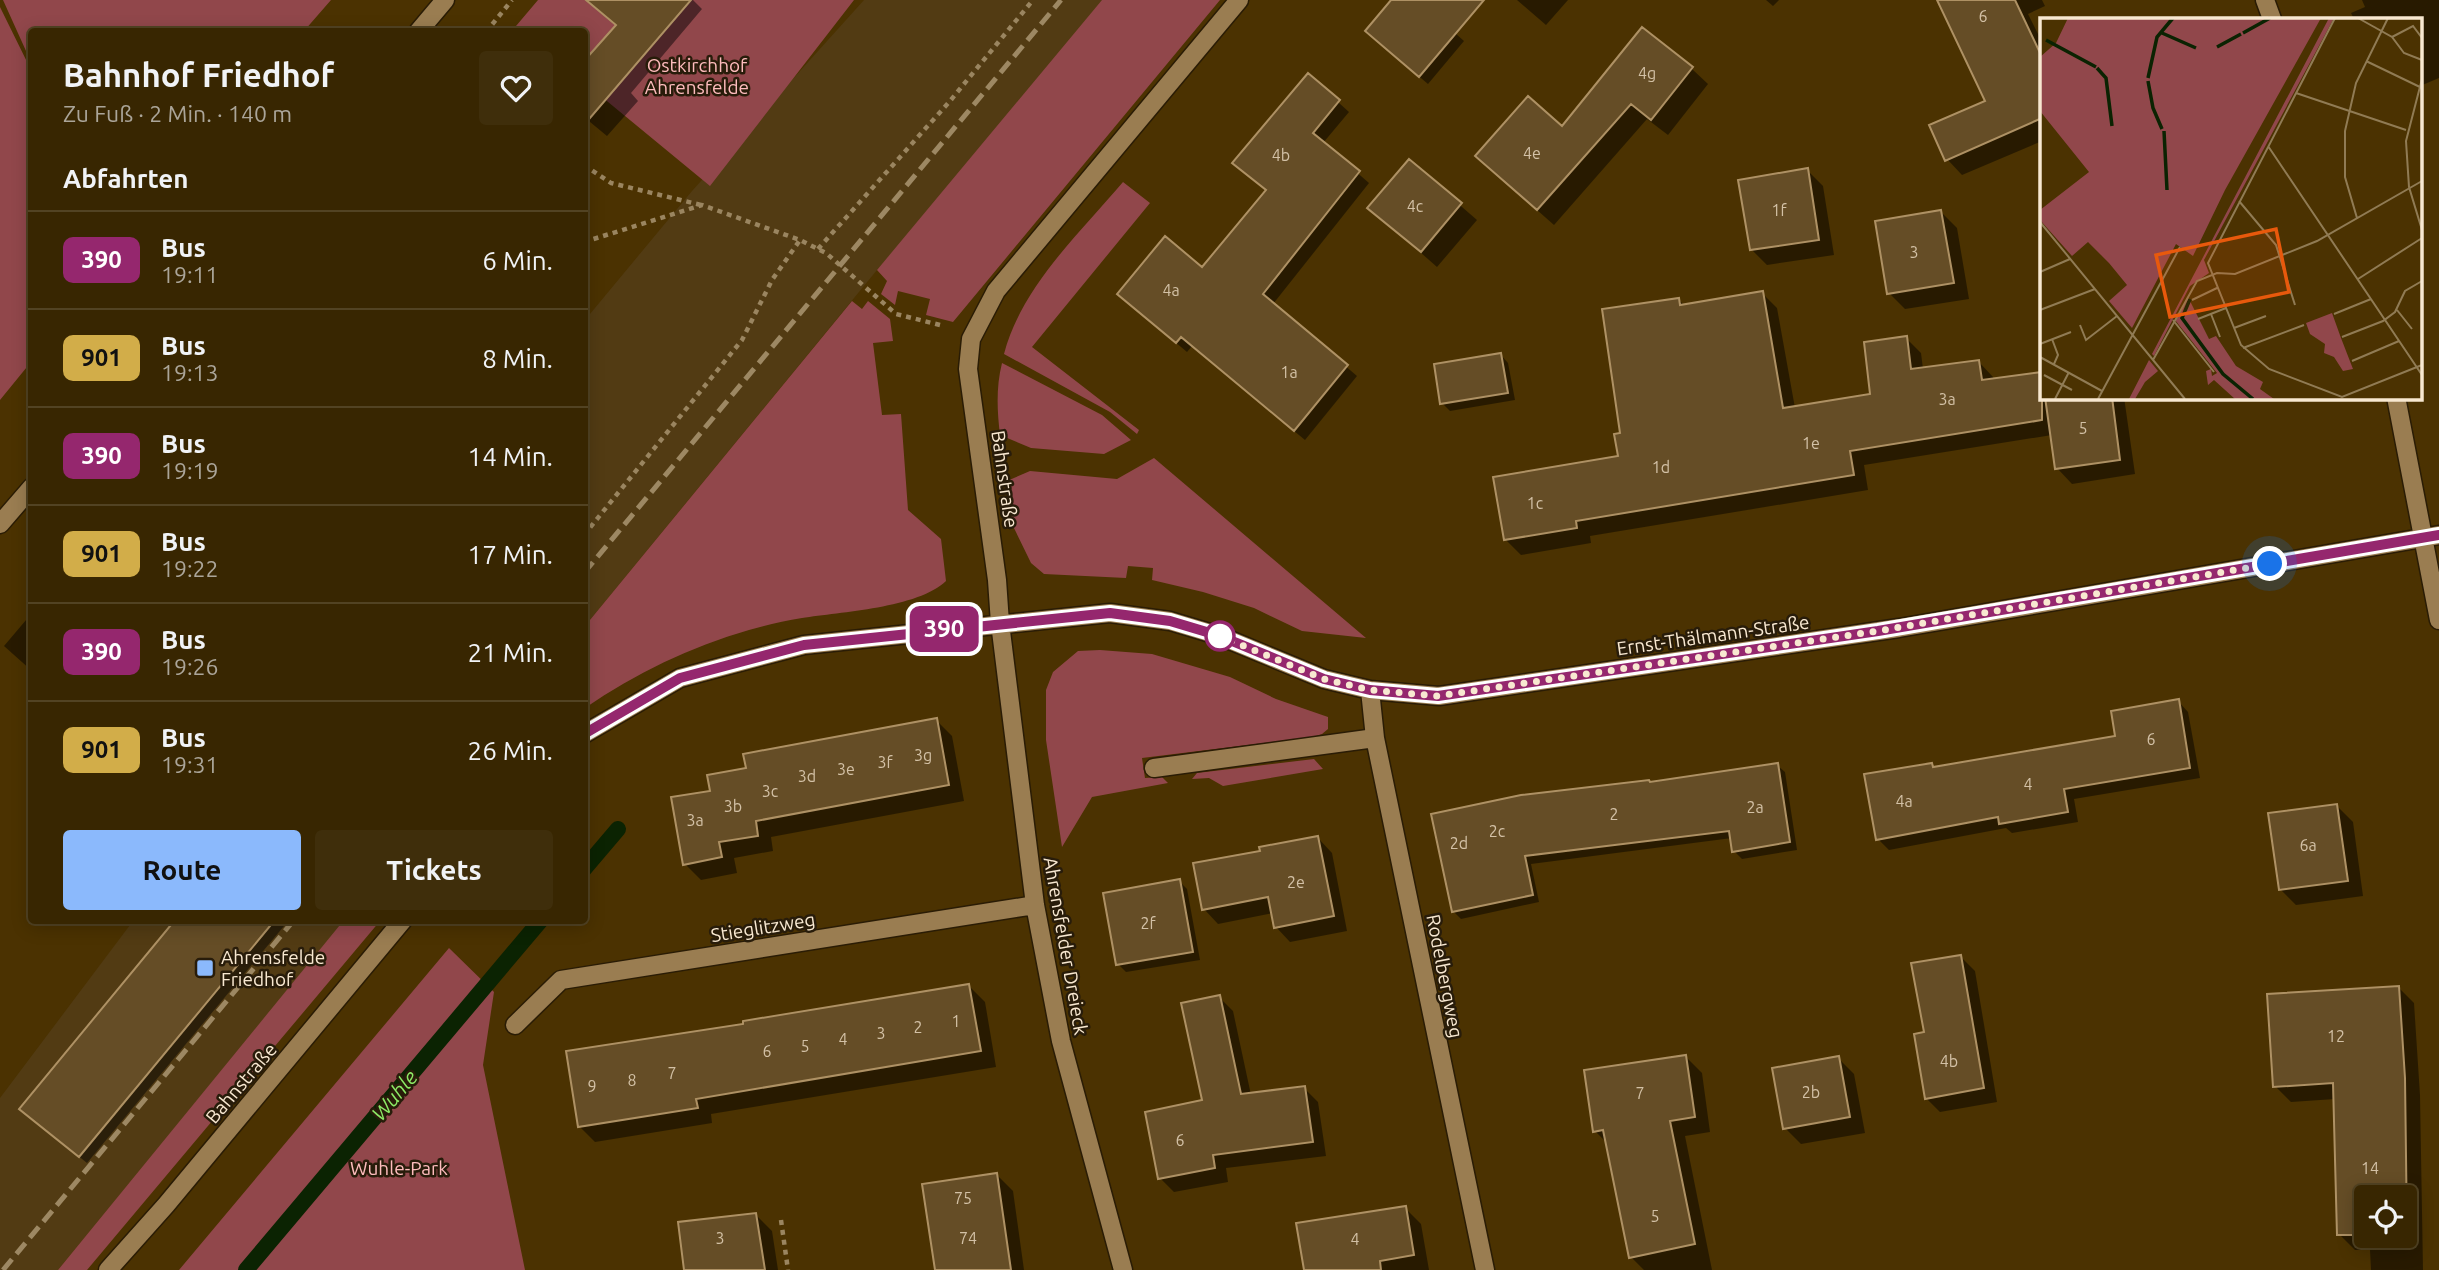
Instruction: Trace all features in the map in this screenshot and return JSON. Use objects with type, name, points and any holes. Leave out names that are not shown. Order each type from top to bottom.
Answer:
[{"type":"street","points":[[421,28],[445,0]]},
{"type":"street","name":"Bahnstraße","points":[[1000,623],[997,579],[968,369],[971,339],[996,290],[1240,0]]},
{"type":"street","points":[[2265,0],[2272,18]]},
{"type":"street","points":[[2397,399],[2432,536],[2439,620]]},
{"type":"street","points":[[0,524],[28,492]]},
{"type":"street","name":"Ernst-Thälmann-Straße","points":[[1000,623],[1110,613],[1170,621],[1220,636],[1324,679],[1370,690],[1438,696],[1899,628],[2432,536]]},
{"type":"street","points":[[588,732],[680,678],[804,645],[1000,623]]},
{"type":"street","name":"Ahrensfelder Dreieck","points":[[1000,623],[1035,905],[1061,1041],[1123,1270]]},
{"type":"street","name":"Rodelbergweg","points":[[1370,690],[1375,738],[1485,1270]]},
{"type":"street","points":[[1154,768],[1375,738]]},
{"type":"street","name":"Stieglitzweg","points":[[515,1025],[561,980],[1035,905]]},
{"type":"street","name":"Bahnstraße","points":[[108,1270],[166,1205],[400,924]]},
{"type":"path","points":[[489,28],[512,0]]},
{"type":"path","points":[[818,249],[950,101],[1033,0]]},
{"type":"path","points":[[588,168],[611,183],[702,205],[800,240],[842,265],[896,314],[947,327],[971,339]]},
{"type":"path","points":[[588,241],[702,205]]},
{"type":"path","points":[[588,531],[742,340],[772,280],[800,240]]},
{"type":"path","points":[[588,522],[592,526]]},
{"type":"path","points":[[781,1220],[788,1270]]},
{"type":"shaded area","points":[[864,0],[1171,0],[1090,26],[877,270],[588,622],[588,316],[692,191]]},
{"type":"shaded area","points":[[131,924],[342,924],[58,1270],[0,1270],[0,1098]]},
{"type":"green space","points":[[3,0],[331,0],[307,28],[28,28],[28,55]]},
{"type":"green space","name":"Ostkirchhof Ahrensfelde","points":[[538,0],[854,0],[710,186],[588,85],[588,28],[516,26]]},
{"type":"green space","points":[[1102,0],[1220,0],[953,322],[926,315],[930,299],[898,291],[895,305],[881,294],[887,281],[877,270]]},
{"type":"green space","points":[[0,7],[28,64],[28,366],[0,400]]},
{"type":"green space","points":[[1123,182],[1150,203],[1032,347],[1139,430],[1137,434],[1110,412],[1004,354],[1012,329],[1038,283]]},
{"type":"green space","points":[[852,301],[862,309],[868,301],[890,319],[893,341],[873,343],[882,415],[901,414],[908,510],[941,539],[946,581],[933,590],[898,603],[789,620],[706,644],[624,683],[588,706],[588,622]]},
{"type":"green space","points":[[1002,363],[1102,415],[1131,440],[1104,454],[1031,448],[1000,435],[998,399]]},
{"type":"green space","points":[[1154,458],[1366,638],[1302,631],[1254,608],[1152,580],[1153,568],[1128,566],[1126,578],[1044,574],[1031,563],[1013,526],[1007,481],[1030,471],[1117,479]]},
{"type":"green space","points":[[1078,651],[1152,654],[1230,677],[1276,699],[1328,717],[1328,729],[1313,737],[1142,758],[1145,778],[1162,777],[1168,783],[1092,797],[1062,847],[1046,740],[1046,690],[1053,672]]},
{"type":"green space","points":[[1314,759],[1323,769],[1223,786],[1209,778],[1192,779],[1197,773]]},
{"type":"green space","points":[[341,924],[377,924],[87,1270],[58,1270]]},
{"type":"green space","name":"Wuhle-Park","points":[[449,948],[494,992],[483,1065],[525,1270],[179,1270]]},
{"type":"building","points":[[586,0],[691,0],[588,120],[588,56],[616,25]]},
{"type":"building","points":[[1391,0],[1484,0],[1419,77],[1365,31]]},
{"type":"building","points":[[1937,0],[2015,0],[2040,53],[2040,119],[1945,161],[1929,125],[1985,101]]},
{"type":"building","points":[[1642,27],[1693,67],[1651,120],[1631,104],[1537,210],[1475,156],[1528,96],[1562,126]]},
{"type":"building","points":[[1308,73],[1340,100],[1313,133],[1360,171],[1263,294],[1348,365],[1294,431],[1181,337],[1176,343],[1117,294],[1165,236],[1202,267],[1266,190],[1232,163]]},
{"type":"building","points":[[1409,159],[1462,203],[1421,252],[1367,208]]},
{"type":"building","points":[[1808,168],[1819,240],[1750,250],[1738,180]]},
{"type":"building","points":[[1941,210],[1954,283],[1887,294],[1875,221]]},
{"type":"building","points":[[1763,291],[1783,408],[1870,394],[1864,342],[1907,336],[1911,369],[1979,360],[1982,380],[2040,372],[2042,420],[1850,451],[1854,475],[1576,521],[1577,528],[1504,540],[1493,477],[1618,456],[1614,434],[1620,433],[1602,309],[1679,298],[1680,305]]},
{"type":"building","points":[[1501,353],[1508,393],[1440,404],[1434,364]]},
{"type":"building","points":[[2045,399],[2112,399],[2120,460],[2055,469]]},
{"type":"building","points":[[2179,699],[2190,768],[2064,789],[2068,812],[1999,824],[1998,817],[1876,840],[1864,774],[1932,763],[1933,767],[2115,736],[2111,711]]},
{"type":"building","points":[[937,718],[949,785],[756,821],[758,836],[719,842],[722,857],[683,865],[671,797],[710,791],[707,775],[746,768],[743,754]]},
{"type":"building","points":[[1778,763],[1790,842],[1732,852],[1729,831],[1525,856],[1533,895],[1452,912],[1431,814],[1521,795],[1650,782]]},
{"type":"building","points":[[2337,804],[2348,881],[2279,890],[2268,813]]},
{"type":"building","points":[[1318,836],[1334,916],[1274,928],[1268,897],[1202,910],[1193,863],[1260,851],[1259,847]]},
{"type":"building","points":[[1180,879],[1193,952],[1116,965],[1103,893]]},
{"type":"building","points":[[172,924],[272,924],[79,1157],[19,1109]]},
{"type":"building","points":[[1961,955],[1984,1088],[1925,1099],[1914,1034],[1924,1032],[1911,963]]},
{"type":"building","points":[[969,984],[981,1051],[696,1099],[698,1108],[578,1127],[566,1051],[743,1024],[743,1021]]},
{"type":"building","points":[[2399,986],[2405,1078],[2406,1185],[2354,1185],[2354,1235],[2337,1235],[2333,1083],[2273,1087],[2267,994]]},
{"type":"building","points":[[1220,995],[1241,1094],[1305,1086],[1313,1142],[1213,1155],[1215,1168],[1158,1179],[1145,1112],[1202,1100],[1181,1003]]},
{"type":"building","points":[[1686,1055],[1695,1117],[1670,1121],[1695,1244],[1629,1258],[1603,1130],[1593,1132],[1584,1070]]},
{"type":"building","points":[[1839,1056],[1850,1117],[1783,1129],[1772,1068]]},
{"type":"building","points":[[997,1173],[1011,1270],[935,1270],[922,1184]]},
{"type":"building","points":[[1406,1206],[1414,1255],[1380,1261],[1381,1270],[1304,1270],[1296,1223]]},
{"type":"building","points":[[756,1213],[765,1270],[684,1270],[678,1222]]},
{"type":"waterway","name":"Wuhle","points":[[588,864],[618,829]]},
{"type":"waterway","name":"Wuhle","points":[[246,1270],[538,924]]},
{"type":"railway","points":[[588,568],[1061,0]]},
{"type":"railway","points":[[3,1270],[291,924]]},
{"type":"bus line","name":"390","points":[[588,731],[680,678],[804,645],[1000,623],[1110,613],[1170,621],[1220,636],[1324,679],[1370,690],[1438,696],[1878,631],[2439,535]]},
{"type":"place","name":"Ahrensfelde Friedhof","points":[[205,968]]},
{"type":"route","points":[[1220,636],[1324,679],[1370,690],[1438,696],[1878,631],[2270,564]]}]
